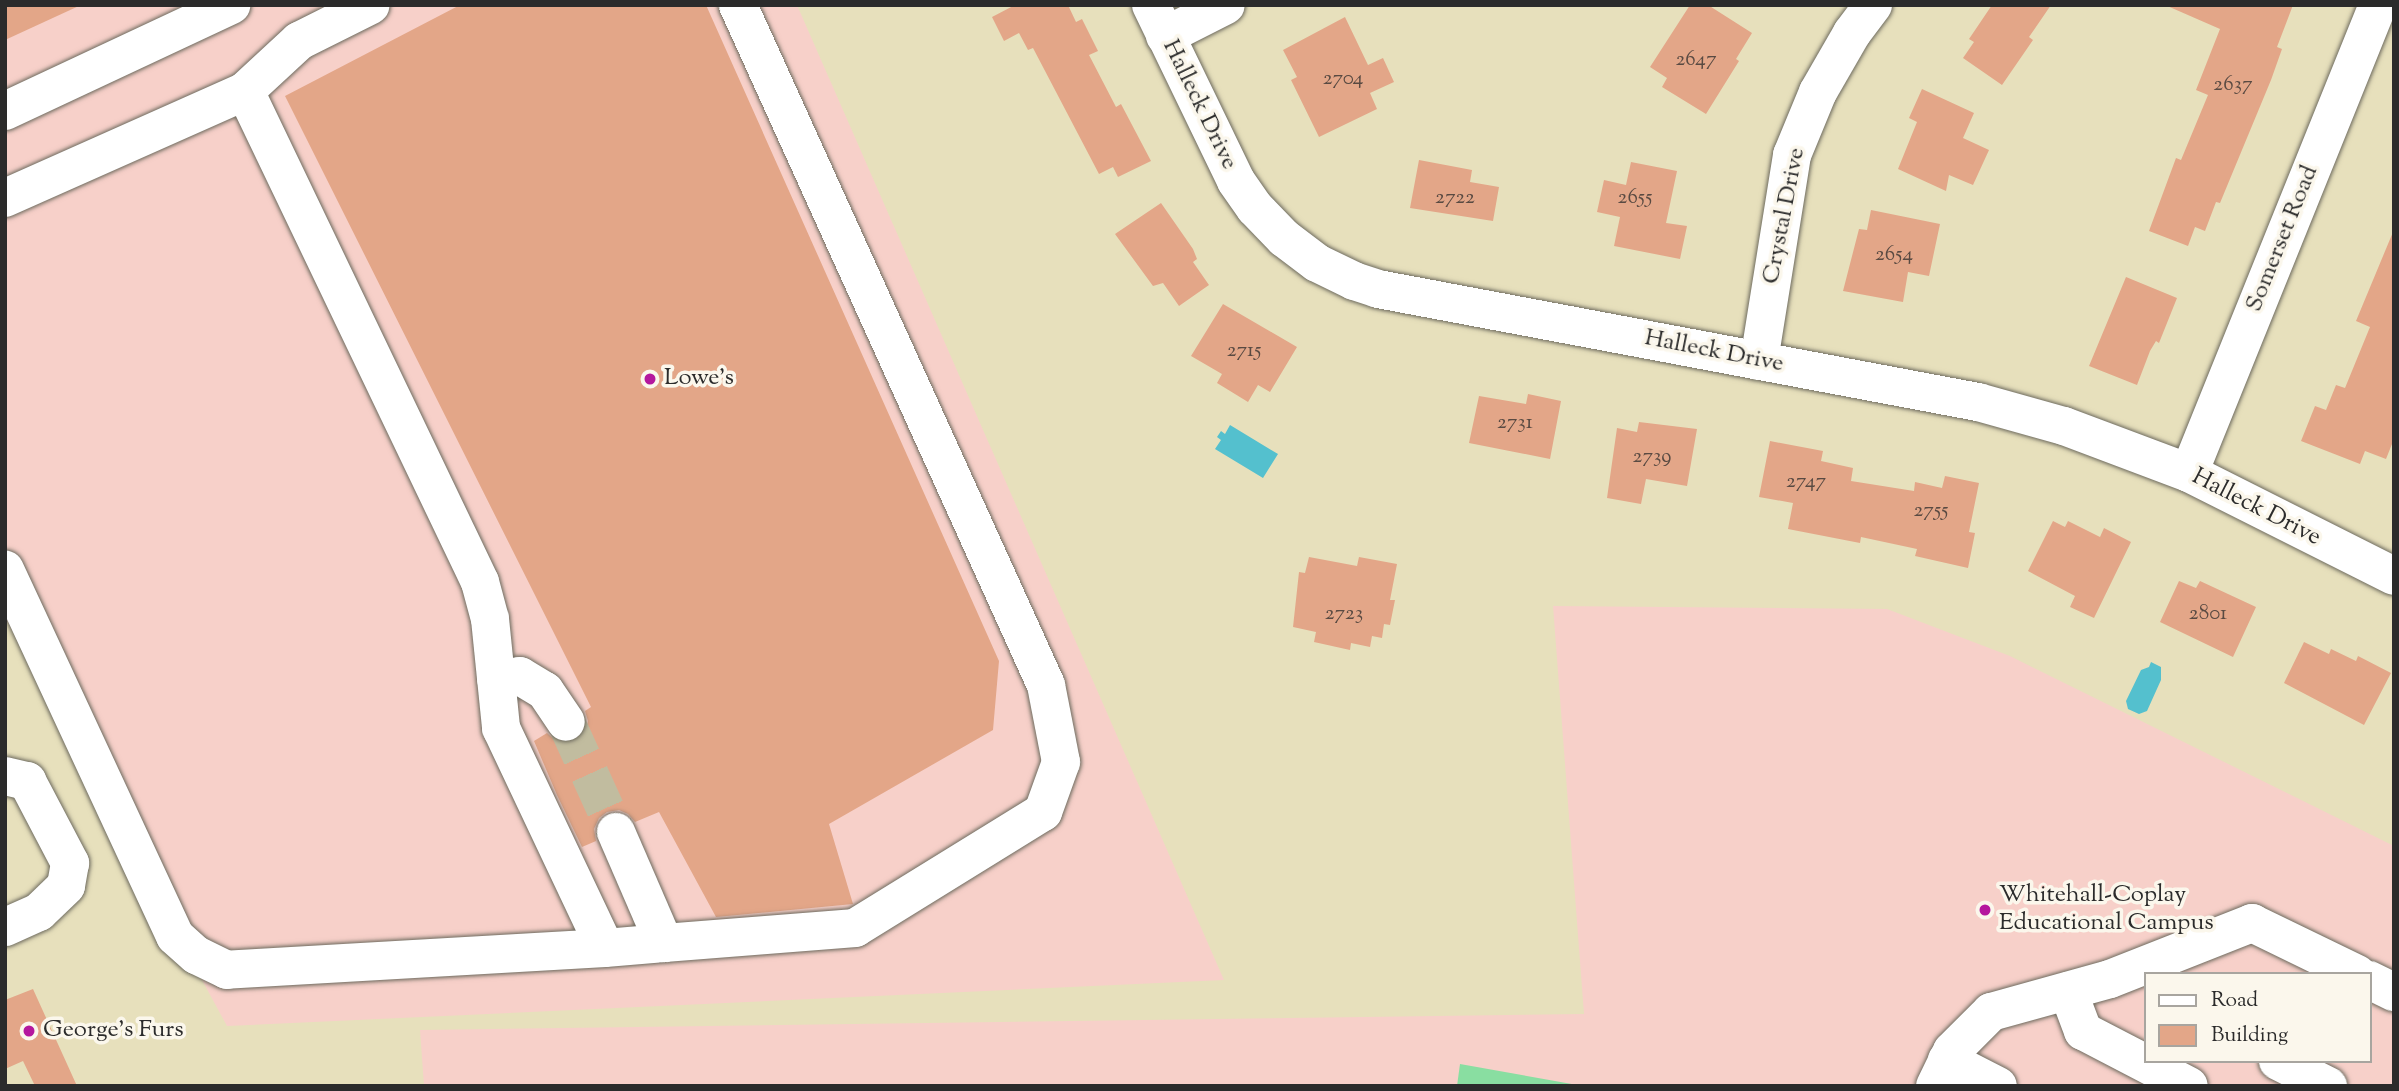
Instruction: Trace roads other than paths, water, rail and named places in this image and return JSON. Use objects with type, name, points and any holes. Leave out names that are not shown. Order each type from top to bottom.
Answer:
[{"type":"street","points":[[5,111],[231,5]]},
{"type":"street","points":[[5,198],[245,92],[299,41],[371,5]]},
{"type":"street","points":[[5,570],[175,936],[196,956],[227,970],[605,948],[855,928],[1043,812],[1061,762],[1046,685],[738,5]]},
{"type":"street","points":[[1158,21],[1226,5]]},
{"type":"street","name":"Crystal Drive","points":[[1759,361],[1792,155],[1818,92],[1852,33],[1873,5]]},
{"type":"street","name":"Somerset Road","points":[[2189,473],[2378,5]]},
{"type":"street","name":"Halleck Drive","points":[[1158,21],[1236,181],[1255,208],[1284,238],[1317,263],[1378,289],[1978,402],[2064,426],[2189,473],[2394,576]]},
{"type":"street","points":[[245,92],[480,582],[490,619],[501,728],[605,948]]},
{"type":"street","points":[[496,679],[520,676],[545,691],[566,722]]},
{"type":"street","points":[[5,776],[27,781],[69,863],[66,886],[39,912],[5,927]]},
{"type":"street","points":[[616,832],[664,943]]},
{"type":"street","points":[[1998,1086],[1941,1073],[1952,1051],[1991,1012],[2110,979],[2252,923],[2353,972]]},
{"type":"street","points":[[2110,979],[2144,996]]},
{"type":"street","points":[[2371,981],[2394,992]]},
{"type":"street","points":[[2068,991],[2082,1031],[2144,1063]]},
{"type":"street","points":[[2144,1063],[2189,1086]]},
{"type":"street","points":[[2282,1063],[2328,1086]]},
{"type":"water","points":[[1230,425],[1278,454],[1263,478],[1215,449],[1221,440],[1217,437],[1221,431],[1225,434]]},
{"type":"water","points":[[2151,662],[2161,667],[2161,680],[2147,711],[2139,714],[2128,709],[2126,701],[2141,670],[2149,667]]},
{"type":"tunnel","points":[[566,722],[616,832]]},
{"type":"place","name":"Lowe's","points":[[650,379]]},
{"type":"place","name":"Whitehall-Coplay Educational Campus","points":[[1985,910]]},
{"type":"place","name":"George's Furs","points":[[29,1031]]}]
